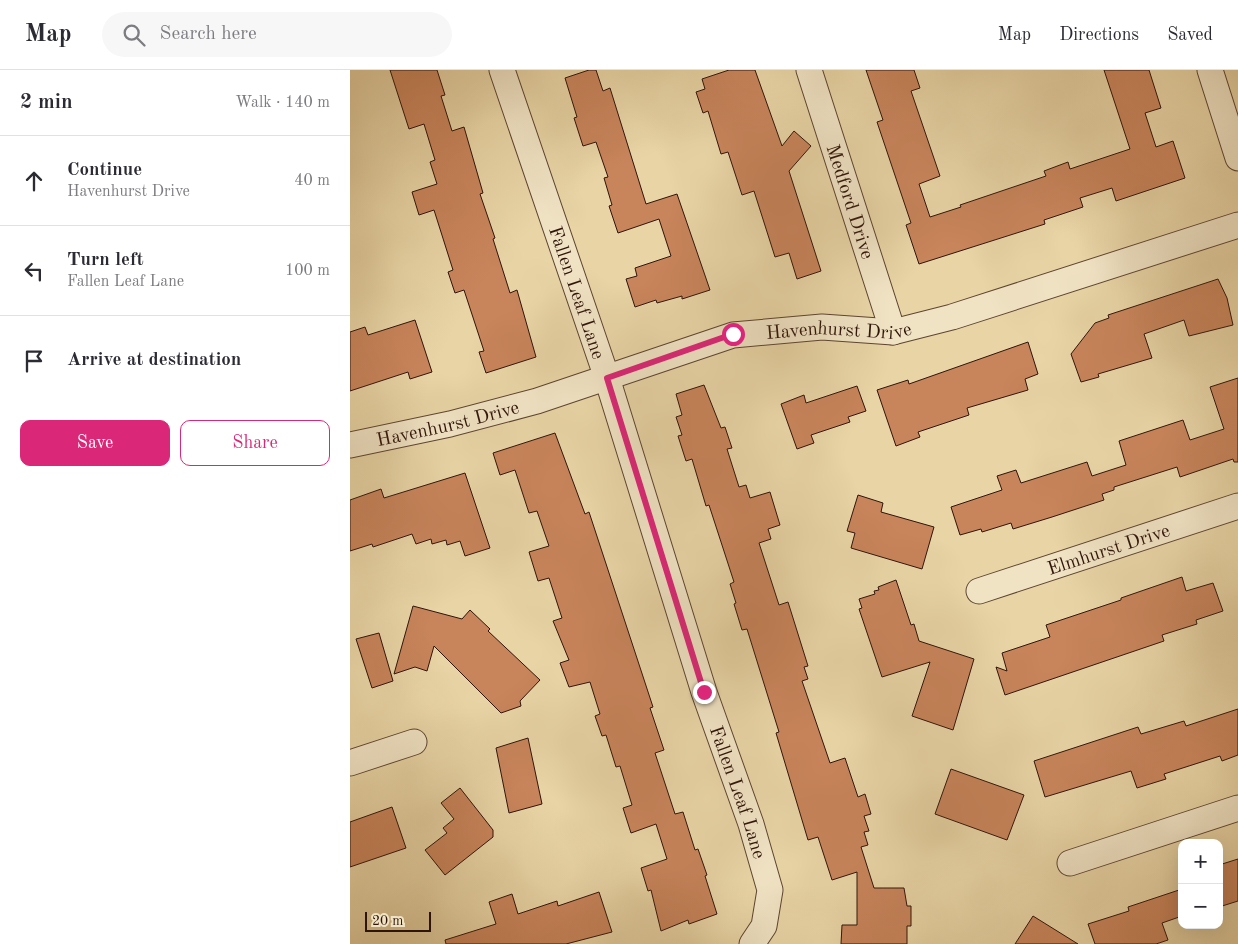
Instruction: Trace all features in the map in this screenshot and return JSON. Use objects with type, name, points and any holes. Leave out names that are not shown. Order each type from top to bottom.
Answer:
[{"type":"street","name":"Fallen Leaf Lane","points":[[502,70],[607,378],[704,692],[751,824],[770,890],[764,926],[752,944]]},
{"type":"street","name":"Medford Drive","points":[[809,70],[893,332]]},
{"type":"street","points":[[1210,70],[1238,158]]},
{"type":"street","name":"Havenhurst Drive","points":[[350,445],[450,424],[537,401],[733,334],[822,327],[893,332],[952,317],[1238,224]]},
{"type":"street","name":"Elmhurst Drive","points":[[979,591],[1238,506]]},
{"type":"street","points":[[350,763],[414,742]]},
{"type":"street","points":[[1070,863],[1238,808]]},
{"type":"building","points":[[390,70],[437,70],[445,95],[441,96],[452,131],[464,127],[483,193],[480,194],[495,238],[493,239],[510,293],[517,290],[536,357],[486,373],[479,352],[484,351],[464,290],[455,293],[448,272],[453,270],[434,210],[419,215],[412,192],[437,184],[430,162],[435,160],[424,124],[409,129]]},
{"type":"building","points":[[589,70],[596,70],[603,91],[610,88],[646,204],[677,194],[710,290],[682,299],[682,296],[657,303],[656,300],[635,307],[626,279],[637,276],[635,268],[671,256],[659,219],[618,233],[609,206],[612,205],[604,178],[608,177],[596,142],[583,146],[574,118],[577,117],[565,78]]},
{"type":"building","points":[[729,70],[755,70],[782,146],[794,131],[811,146],[789,171],[821,271],[797,279],[789,253],[775,257],[754,191],[742,195],[728,152],[721,154],[708,111],[703,113],[696,92],[705,89],[702,79]]},
{"type":"building","points":[[866,70],[914,70],[920,88],[911,91],[940,176],[919,184],[930,217],[1046,176],[1044,171],[1068,162],[1070,169],[1130,149],[1104,70],[1149,70],[1161,108],[1145,113],[1156,147],[1173,141],[1185,178],[1116,201],[1112,188],[1080,198],[1083,207],[1044,220],[1045,224],[919,264],[906,225],[911,223],[877,122],[883,120]]},
{"type":"building","points":[[1218,279],[1227,298],[1233,325],[1189,336],[1184,320],[1144,334],[1152,358],[1098,374],[1099,377],[1081,382],[1071,354],[1095,323],[1109,318],[1108,315]]},
{"type":"building","points":[[415,320],[432,372],[410,379],[408,372],[350,391],[350,332],[365,327],[368,335]]},
{"type":"building","points":[[1028,342],[1038,374],[1025,379],[1028,390],[967,408],[969,415],[918,432],[920,437],[896,446],[877,390],[908,380],[909,384]]},
{"type":"building","points":[[1238,378],[1238,462],[1234,462],[1233,459],[1180,477],[1177,467],[1114,487],[1114,490],[1102,494],[1104,500],[1052,517],[1013,529],[1011,523],[982,532],[981,529],[960,535],[951,507],[1002,490],[997,476],[1016,470],[1021,483],[1087,462],[1092,476],[1126,465],[1119,441],[1183,420],[1190,440],[1224,429],[1210,387]]},
{"type":"building","points":[[704,385],[721,428],[725,427],[732,448],[727,449],[739,487],[746,485],[750,498],[770,492],[780,525],[768,529],[771,539],[759,543],[779,605],[788,602],[808,666],[804,667],[808,679],[802,681],[830,763],[845,758],[858,797],[865,794],[871,814],[864,816],[869,831],[864,832],[868,845],[861,847],[874,888],[904,888],[907,906],[911,906],[911,926],[907,926],[907,944],[841,944],[842,925],[857,925],[857,872],[832,880],[818,837],[808,840],[776,733],[779,732],[747,629],[742,630],[734,604],[736,603],[730,584],[734,582],[709,505],[706,506],[692,459],[686,461],[678,436],[682,435],[676,417],[682,415],[676,394]]},
{"type":"building","points":[[857,386],[866,411],[848,417],[850,422],[811,435],[814,443],[797,449],[781,404],[804,395],[806,403]]},
{"type":"building","points":[[555,433],[585,514],[589,512],[653,707],[650,708],[664,750],[655,753],[675,814],[683,812],[695,850],[698,849],[707,875],[705,876],[717,914],[689,924],[688,920],[661,931],[651,890],[648,891],[641,868],[667,859],[656,824],[631,833],[623,808],[632,805],[620,766],[616,767],[606,735],[602,736],[595,716],[600,714],[590,682],[569,687],[560,663],[569,660],[553,621],[562,618],[549,578],[538,581],[529,552],[549,546],[537,511],[529,513],[515,470],[500,475],[493,453]]},
{"type":"building","points":[[465,473],[490,548],[465,556],[460,541],[447,545],[446,540],[432,544],[431,539],[416,544],[412,534],[373,547],[372,544],[350,551],[350,500],[381,489],[384,498]]},
{"type":"building","points":[[858,495],[883,503],[881,512],[934,527],[922,569],[851,548],[855,533],[847,531]]},
{"type":"building","points":[[1182,577],[1186,591],[1213,583],[1223,611],[1196,620],[1197,624],[1162,635],[1164,641],[1005,695],[996,667],[1007,671],[1002,653],[1050,637],[1046,625]]},
{"type":"building","points":[[896,580],[911,625],[914,624],[919,641],[974,659],[953,730],[912,716],[930,662],[882,677],[859,609],[862,608],[859,599],[875,594],[874,591],[879,590],[878,587]]},
{"type":"building","points":[[413,606],[462,619],[470,610],[490,629],[488,631],[540,680],[520,701],[521,706],[501,713],[434,646],[427,671],[415,667],[394,674]]},
{"type":"building","points":[[379,633],[393,681],[372,688],[356,639]]},
{"type":"building","points":[[1238,709],[1238,755],[1222,761],[1220,756],[1164,774],[1166,779],[1137,788],[1131,771],[1045,797],[1034,761],[1138,727],[1141,734],[1184,721],[1186,726]]},
{"type":"building","points":[[528,738],[542,804],[509,813],[496,748]]},
{"type":"building","points":[[951,769],[1024,795],[1007,840],[935,814]]},
{"type":"building","points":[[460,788],[493,830],[493,837],[445,875],[425,850],[447,833],[443,828],[454,819],[441,803]]},
{"type":"building","points":[[392,807],[406,848],[350,867],[350,822]]},
{"type":"building","points":[[1238,859],[1238,901],[1223,906],[1223,884],[1223,864]]},
{"type":"building","points":[[1178,890],[1178,917],[1162,923],[1168,940],[1156,944],[1095,944],[1088,924],[1129,911],[1128,907]]},
{"type":"building","points":[[599,892],[612,932],[566,944],[446,944],[445,940],[496,924],[489,902],[512,894],[518,914],[557,901],[558,906]]},
{"type":"building","points":[[1033,916],[1078,944],[1015,944]]},
{"type":"route","points":[[704,692],[607,378],[733,334]]}]
